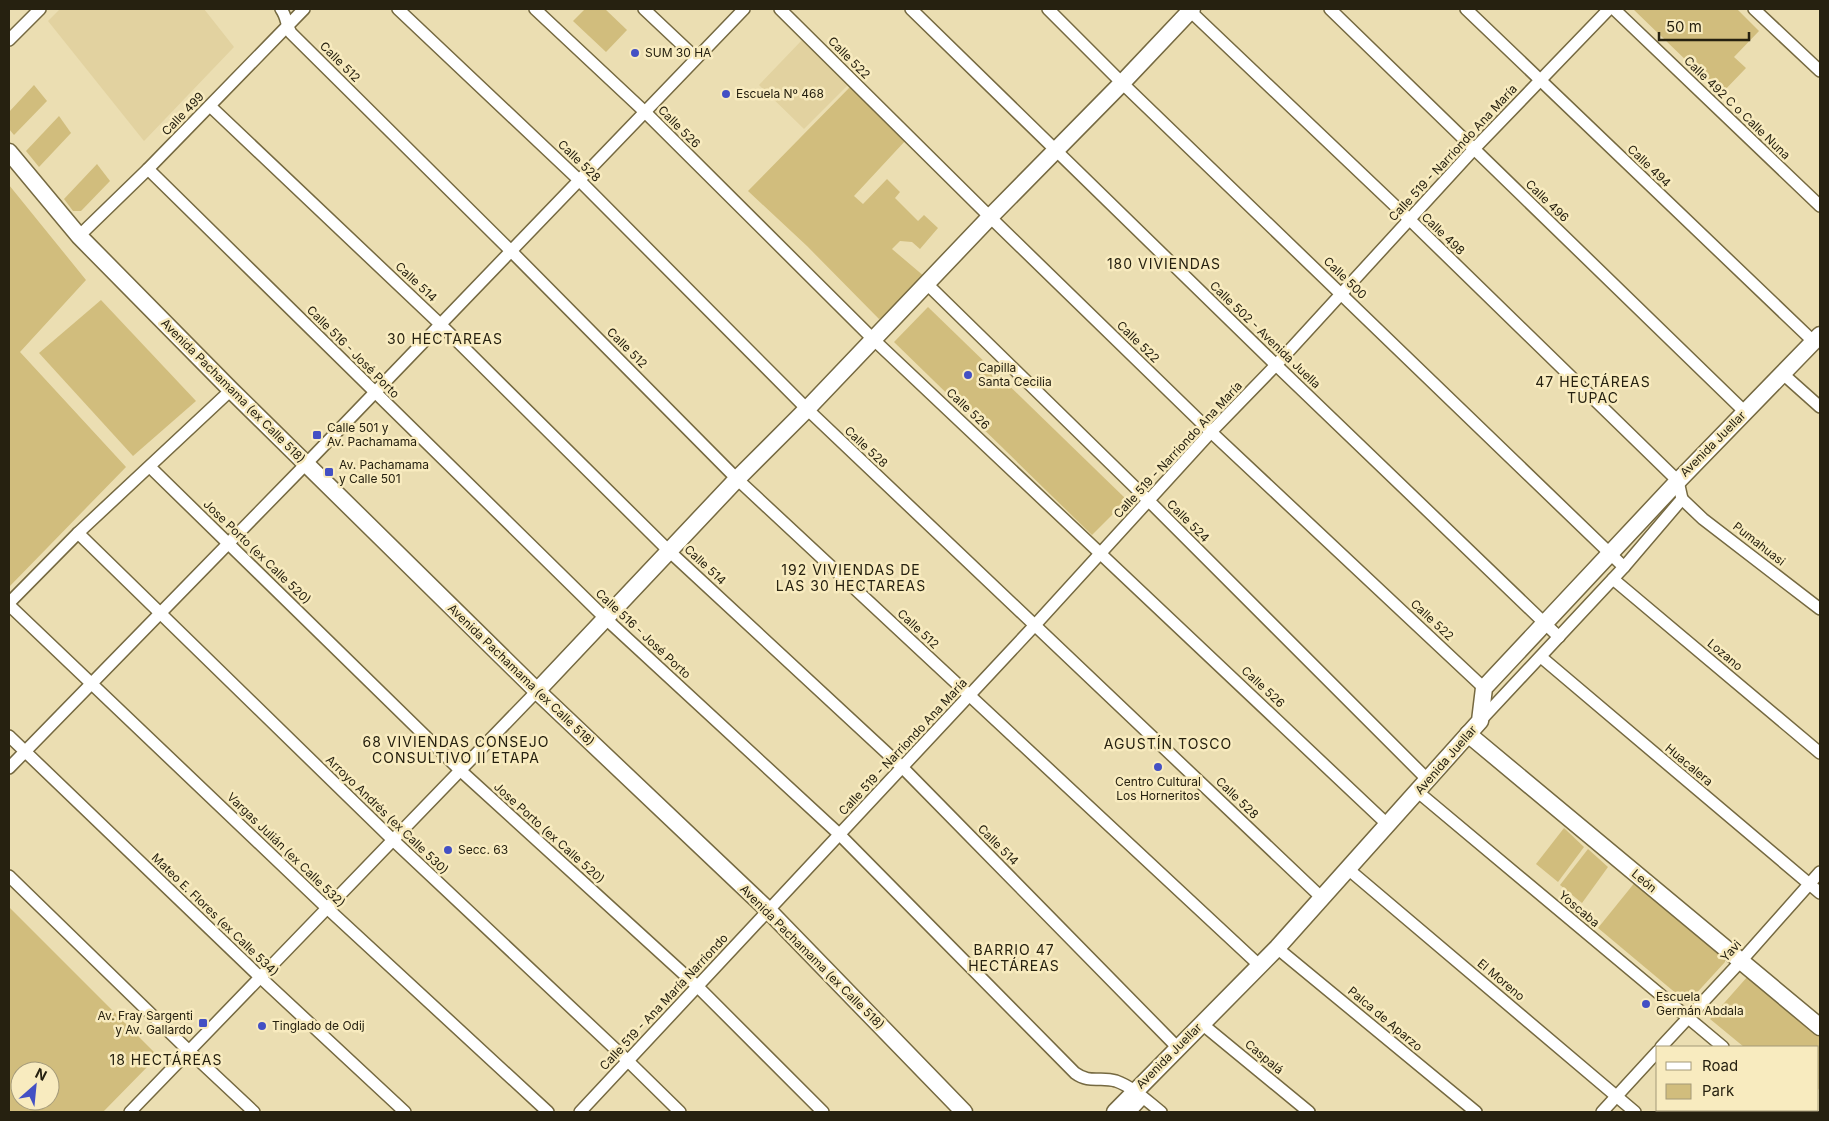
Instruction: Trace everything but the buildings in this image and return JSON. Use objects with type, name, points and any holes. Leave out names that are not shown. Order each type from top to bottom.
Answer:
[{"type":"street","points":[[9,40],[40,9]]},
{"type":"street","name":"Calle 512","points":[[281,9],[286,15],[286,26],[298,40],[737,479],[1259,965]]},
{"type":"street","name":"Calle 499","points":[[79,236],[148,169],[304,9]]},
{"type":"street","name":"Calle 528","points":[[398,9],[579,180],[807,409],[1322,898]]},
{"type":"street","name":"Calle 526","points":[[534,9],[644,112],[873,339],[1388,825]]},
{"type":"street","points":[[644,9],[696,58]]},
{"type":"street","points":[[9,768],[306,464],[744,9]]},
{"type":"street","name":"Calle 522","points":[[780,9],[1211,432],[1484,688]]},
{"type":"street","name":"Calle 502 - Avenida Juella","points":[[911,9],[1276,365],[1558,636]]},
{"type":"street","name":"Calle 500","points":[[1048,9],[1122,83],[1624,567]]},
{"type":"street","points":[[130,1112],[394,841],[604,618],[990,217],[1122,83],[1190,9]]},
{"type":"street","name":"Calle 498","points":[[1190,9],[1678,481]]},
{"type":"street","name":"Calle 496","points":[[1330,9],[1745,412]]},
{"type":"street","name":"Calle 494","points":[[1466,9],[1817,338]]},
{"type":"street","name":"Calle 519 - Narriondo Ana María","points":[[768,910],[1035,625],[1474,149],[1609,9]]},
{"type":"street","name":"Calle 492 C o Calle Nuna","points":[[1614,9],[1820,206]]},
{"type":"street","points":[[1754,9],[1820,71]]},
{"type":"street","name":"Calle 514","points":[[210,106],[440,324],[669,551],[902,767],[1178,1048]]},
{"type":"street","name":"Avenida Pachamama (ex Calle 518)","points":[[9,152],[79,236],[231,390],[537,691],[768,910],[964,1112]]},
{"type":"street","name":"Calle 516 - José Porto","points":[[148,169],[604,618],[839,834],[1075,1072],[1083,1079],[1115,1081],[1139,1095],[1161,1112]]},
{"type":"street","name":"Calle 524","points":[[927,284],[1149,501],[1428,780]]},
{"type":"street","name":"Avenida Juellar","points":[[1115,1112],[1139,1095],[1178,1048],[1277,948],[1480,721],[1484,688],[1678,481],[1817,338]]},
{"type":"street","points":[[1783,374],[1820,407]]},
{"type":"street","points":[[9,604],[78,533],[231,390]]},
{"type":"street","name":"Jose Porto (ex Calle 520)","points":[[150,467],[461,771],[697,986],[823,1112]]},
{"type":"street","points":[[1480,721],[1624,567],[1682,499],[1678,481]]},
{"type":"street","name":"Pumahuasi","points":[[1682,499],[1703,519],[1820,609]]},
{"type":"street","name":"Arroyo Andrés (ex Calle 530)","points":[[78,533],[394,841],[680,1112]]},
{"type":"street","name":"Lozano","points":[[1613,579],[1820,753]]},
{"type":"street","name":"Vargas Julián (ex Calle 532)","points":[[9,604],[327,908],[548,1112]]},
{"type":"street","name":"Huacalera","points":[[1541,657],[1820,893]]},
{"type":"street","name":"León","points":[[1468,734],[1820,1027]]},
{"type":"street","name":"Mateo E. Flores (ex Calle 534)","points":[[9,736],[261,978],[405,1112]]},
{"type":"street","name":"Yoscaba","points":[[1418,792],[1722,1046]]},
{"type":"street","name":"El Moreno","points":[[1348,869],[1635,1112]]},
{"type":"street","name":"Yavi","points":[[1662,1046],[1820,872]]},
{"type":"street","points":[[9,876],[254,1112]]},
{"type":"street","name":"Calle 519 - Ana María Narriondo","points":[[580,1112],[768,910]]},
{"type":"street","name":"Palca de Aparzo","points":[[1277,948],[1476,1112]]},
{"type":"street","name":"Caspalá","points":[[1202,1024],[1309,1112]]},
{"type":"street","points":[[1602,1112],[1656,1053]]},
{"type":"street","points":[[1130,1112],[1139,1095]]},
{"type":"shaded area","points":[[60,9],[204,9],[234,47],[144,141],[48,21]]},
{"type":"shaded area","points":[[802,40],[848,85],[804,129],[759,85]]},
{"type":"green space","points":[[585,9],[605,9],[627,30],[606,52],[573,21]]},
{"type":"green space","points":[[1633,9],[1737,9],[1759,31],[1734,57],[1746,68],[1721,94]]},
{"type":"green space","points":[[34,85],[47,101],[14,135],[9,129],[9,112]]},
{"type":"green space","points":[[850,87],[906,140],[854,196],[863,204],[887,179],[900,192],[895,198],[918,221],[924,215],[938,228],[920,249],[912,242],[900,241],[892,249],[925,277],[889,314],[879,319],[807,246],[748,191]]},
{"type":"green space","points":[[59,116],[71,133],[39,167],[26,151]]},
{"type":"green space","points":[[97,164],[110,181],[81,211],[73,211],[64,199]]},
{"type":"green space","points":[[9,185],[86,280],[20,352],[126,467],[9,587]]},
{"type":"green space","points":[[101,300],[196,401],[133,456],[39,353]]},
{"type":"green space","points":[[928,307],[1127,500],[1092,535],[894,342]]},
{"type":"green space","points":[[1564,828],[1584,847],[1558,882],[1536,864]]},
{"type":"green space","points":[[1588,849],[1608,867],[1582,903],[1560,885]]},
{"type":"green space","points":[[1636,881],[1725,954],[1725,962],[1692,998],[1684,1000],[1598,928]]},
{"type":"green space","points":[[9,907],[154,1052],[151,1063],[103,1112],[9,1112]]},
{"type":"green space","points":[[1748,976],[1820,1036],[1820,1087],[1819,1088],[1819,1046],[1743,1046],[1710,1019]]},
{"type":"place","name":"SUM 30 HA","points":[[635,53]]},
{"type":"place","name":"Escuela Nº 468","points":[[726,94]]},
{"type":"place","name":"Capilla Santa Cecilia","points":[[968,375]]},
{"type":"place","name":"Calle 501 y Av. Pachamama","points":[[317,435]]},
{"type":"place","name":"Av. Pachamama y Calle 501","points":[[329,472]]},
{"type":"place","name":"Centro Cultural Los Horneritos","points":[[1158,767]]},
{"type":"place","name":"Secc. 63","points":[[448,850]]},
{"type":"place","name":"Escuela Germán Abdala","points":[[1646,1004]]},
{"type":"place","name":"Av. Fray Sargenti y Av. Gallardo","points":[[203,1023]]},
{"type":"place","name":"Tinglado de Odij","points":[[262,1026]]},
{"type":"district","name":"180 VIVIENDAS","points":[[1164,264]]},
{"type":"district","name":"30 HECTAREAS","points":[[445,339]]},
{"type":"district","name":"47 HECTÁREAS TUPAC","points":[[1593,390]]},
{"type":"district","name":"192 VIVIENDAS DE LAS 30 HECTAREAS","points":[[851,578]]},
{"type":"district","name":"AGUSTÍN TOSCO","points":[[1168,744]]},
{"type":"district","name":"68 VIVIENDAS CONSEJO CONSULTIVO II ETAPA","points":[[456,750]]},
{"type":"district","name":"BARRIO 47 HECTÁREAS","points":[[1014,958]]},
{"type":"district","name":"18 HECTÁREAS","points":[[166,1060]]}]
